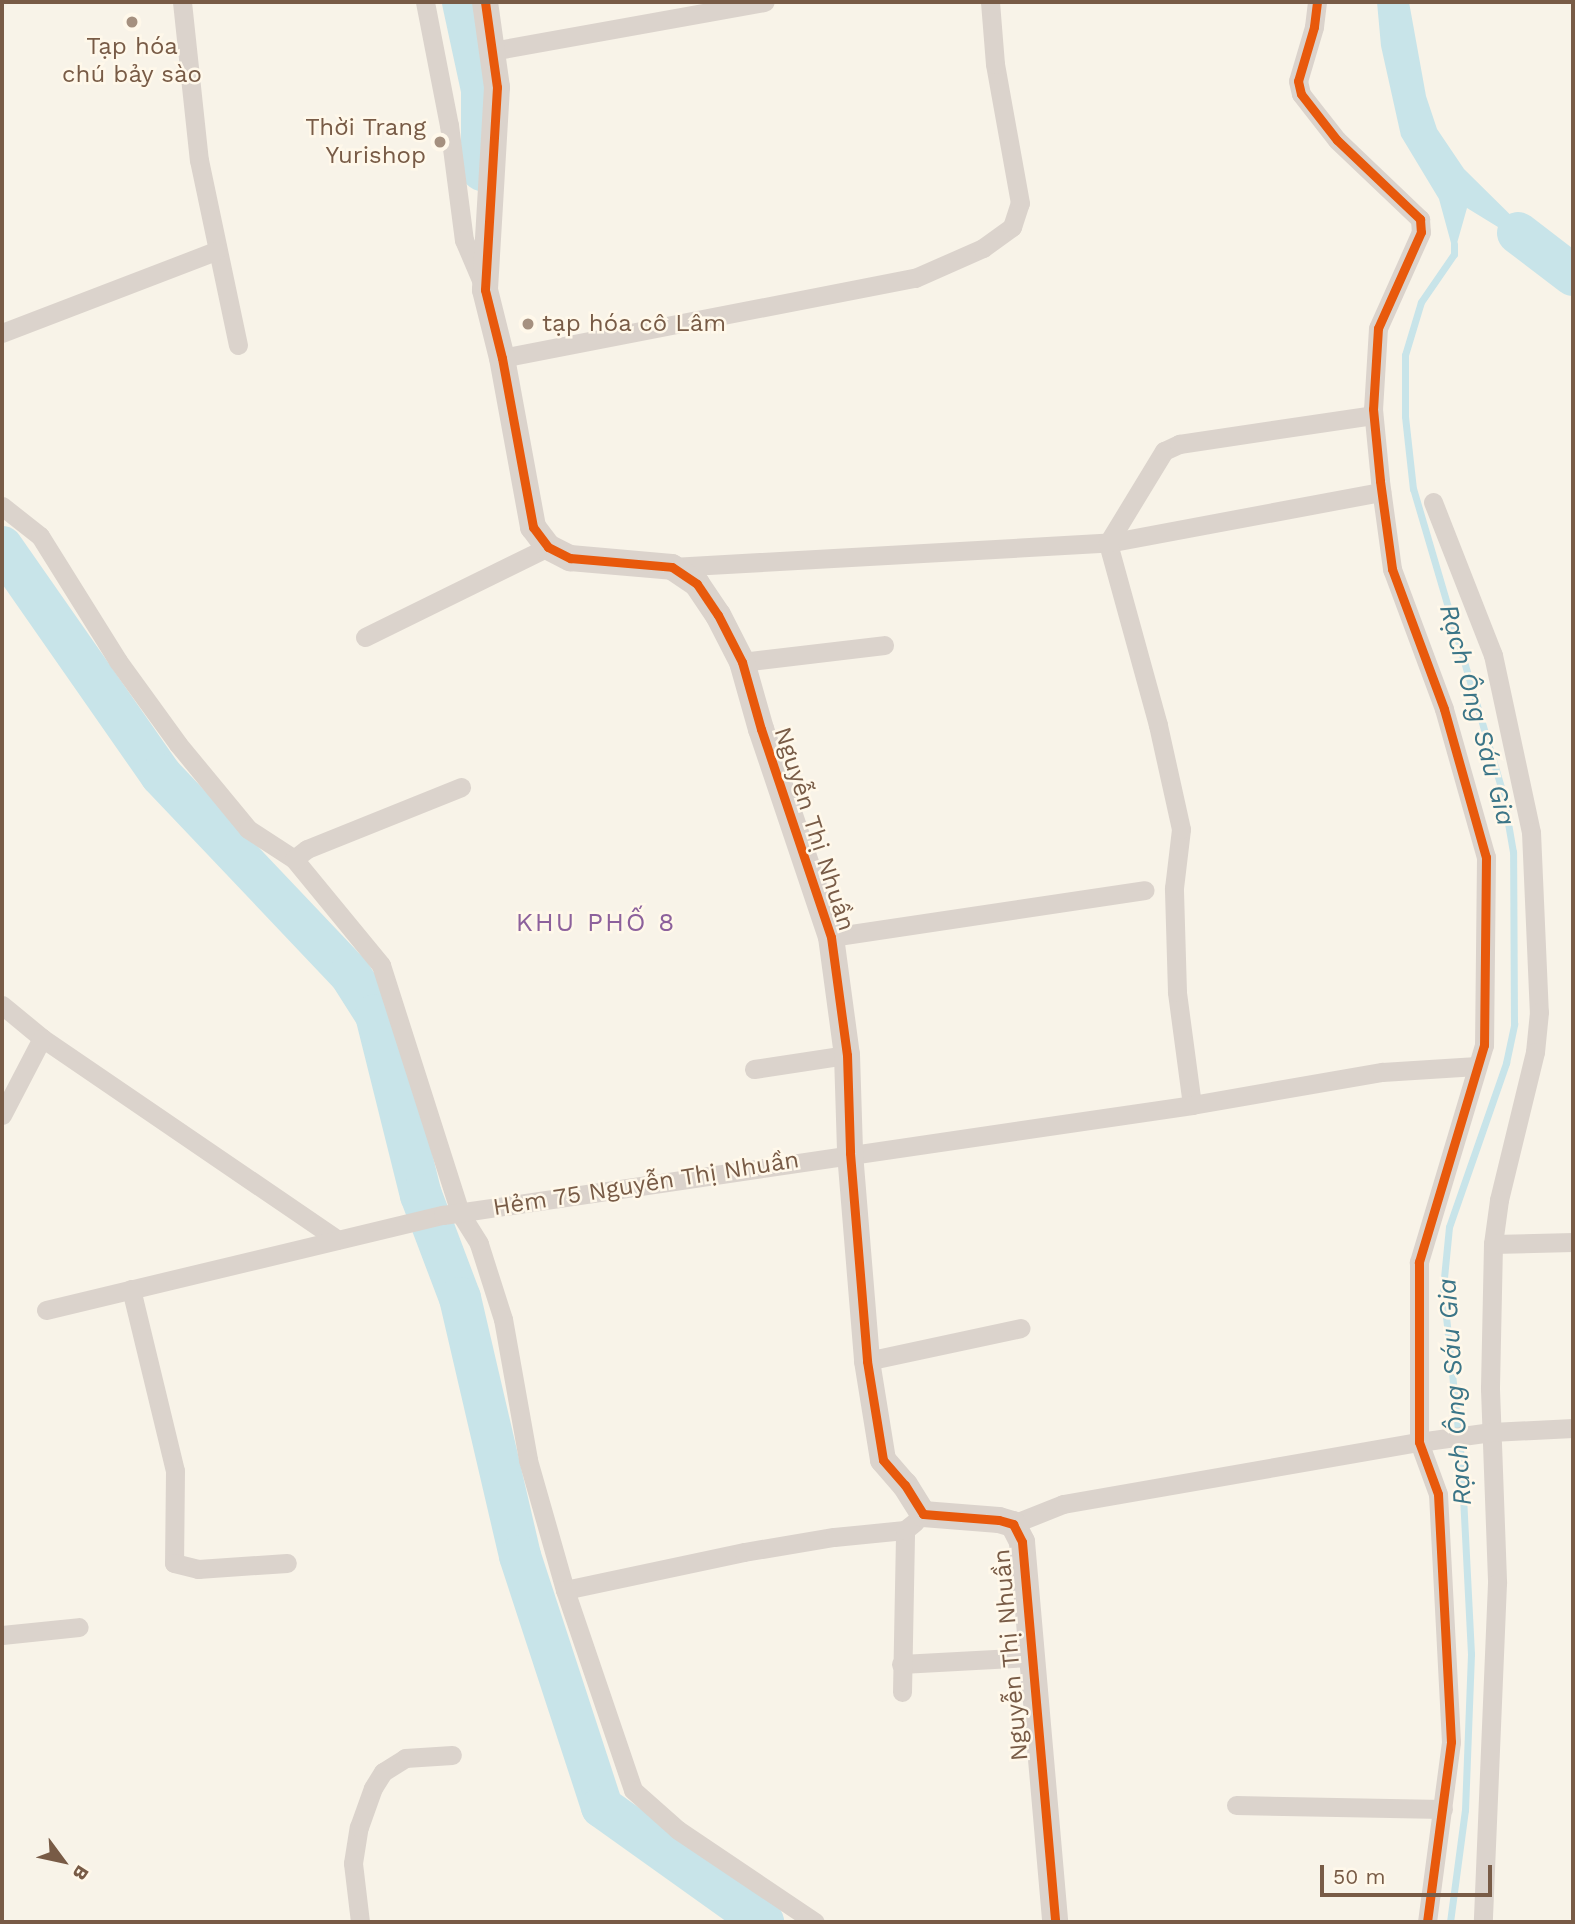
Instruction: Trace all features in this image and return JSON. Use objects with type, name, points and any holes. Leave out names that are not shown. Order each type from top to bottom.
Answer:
[{"type":"street","points":[[182,2],[199,160],[216,251],[238,345]]},
{"type":"street","points":[[425,2],[449,124],[464,240],[485,290],[502,358],[533,527],[548,547],[570,558],[672,567],[1108,543],[1381,492]]},
{"type":"street","points":[[485,2],[497,87],[485,290]]},
{"type":"street","points":[[492,51],[765,2]]},
{"type":"street","points":[[502,358],[915,278],[983,248],[1012,228],[1020,203],[995,64],[990,2]]},
{"type":"street","points":[[1317,2],[1314,27],[1298,81],[1301,94],[1337,140],[1420,219],[1421,232],[1378,328],[1373,415],[1392,569],[1444,709],[1486,857],[1484,1045],[1419,1262],[1426,1441],[1438,1494],[1451,1742],[1427,1922]]},
{"type":"street","points":[[2,332],[216,251]]},
{"type":"street","points":[[1192,1105],[1177,992],[1174,888],[1181,829],[1158,725],[1108,543],[1164,451],[1179,444],[1373,415]]},
{"type":"street","points":[[1433,502],[1493,655],[1531,832],[1539,1012],[1535,1052],[1499,1200],[1493,1244],[1486,1433],[1497,1583],[1483,1922]]},
{"type":"street","points":[[2,506],[40,537],[118,661],[178,744],[248,828],[294,859],[381,965],[452,1214],[479,1244],[503,1319],[528,1460],[565,1590],[633,1790],[678,1830],[816,1922]]},
{"type":"street","points":[[365,637],[548,547]]},
{"type":"street","name":"Nguyễn Thị Nhuần","points":[[672,567],[697,584],[718,615],[742,662],[761,729],[831,937],[848,1055],[850,1153],[867,1361],[883,1460],[905,1485],[914,1522],[999,1520],[1013,1524],[1022,1542],[1055,1922]]},
{"type":"street","points":[[742,662],[884,645]]},
{"type":"street","points":[[294,859],[307,849],[460,787]]},
{"type":"street","points":[[831,937],[1144,890]]},
{"type":"street","points":[[2,1005],[42,1038],[338,1240]]},
{"type":"street","points":[[2,1115],[42,1038]]},
{"type":"street","points":[[754,1069],[848,1055]]},
{"type":"street","name":"Hẻm 75 Nguyễn Thị Nhuần","points":[[46,1310],[452,1214],[850,1153],[1192,1105],[1382,1072],[1477,1066]]},
{"type":"street","points":[[1493,1244],[1573,1242]]},
{"type":"street","points":[[131,1289],[174,1471],[174,1563],[198,1569],[287,1563]]},
{"type":"street","points":[[867,1361],[1021,1328]]},
{"type":"street","points":[[1013,1524],[1063,1504],[1426,1441],[1486,1433],[1573,1428]]},
{"type":"street","points":[[565,1590],[744,1552],[914,1522],[901,1664],[902,1692]]},
{"type":"street","points":[[2,1635],[79,1626]]},
{"type":"street","points":[[901,1664],[1031,1657]]},
{"type":"street","points":[[360,1922],[353,1863],[359,1827],[373,1788],[383,1772],[405,1758],[452,1755]]},
{"type":"street","points":[[1236,1805],[1443,1810]]},
{"type":"water","points":[[1377,2],[1409,2],[1426,96],[1437,129],[1464,169],[1563,267],[1467,208],[1454,254],[1439,199],[1401,136],[1381,46]]},
{"type":"waterway","points":[[463,2],[482,90],[482,170]]},
{"type":"waterway","points":[[1518,233],[1573,275]]},
{"type":"waterway","name":"Rạch Ông Sáu Gia","points":[[1450,1922],[1465,1810],[1471,1654],[1461,1459],[1443,1288],[1449,1227],[1506,1063],[1514,1024],[1513,852],[1503,794],[1413,489],[1405,416],[1405,355],[1421,302],[1454,254],[1454,244]]},
{"type":"waterway","points":[[2,547],[161,775],[350,974],[376,1015],[421,1195],[460,1298],[520,1556],[602,1807],[763,1922]]},
{"type":"cycle path","points":[[485,2],[497,87],[485,290],[502,358],[533,527],[548,547],[570,558],[672,567],[697,584],[718,615],[742,662],[761,729],[831,937],[847,1055],[850,1153],[867,1361],[883,1460],[905,1485],[923,1514],[999,1520],[1013,1524],[1022,1542],[1055,1922]]},
{"type":"cycle path","points":[[1317,2],[1314,27],[1298,81],[1301,94],[1337,140],[1420,219],[1421,232],[1378,328],[1373,409],[1380,481],[1392,569],[1444,709],[1486,857],[1484,1045],[1419,1262],[1419,1442],[1438,1494],[1451,1742],[1427,1922]]},
{"type":"place","name":"Tạp hóa chú bảy sào","points":[[132,22]]},
{"type":"place","name":"Thời Trang Yurishop","points":[[440,142]]},
{"type":"place","name":"tạp hóa cô Lâm","points":[[528,324]]},
{"type":"district","name":"KHU PHỐ 8","points":[[596,923]]}]
